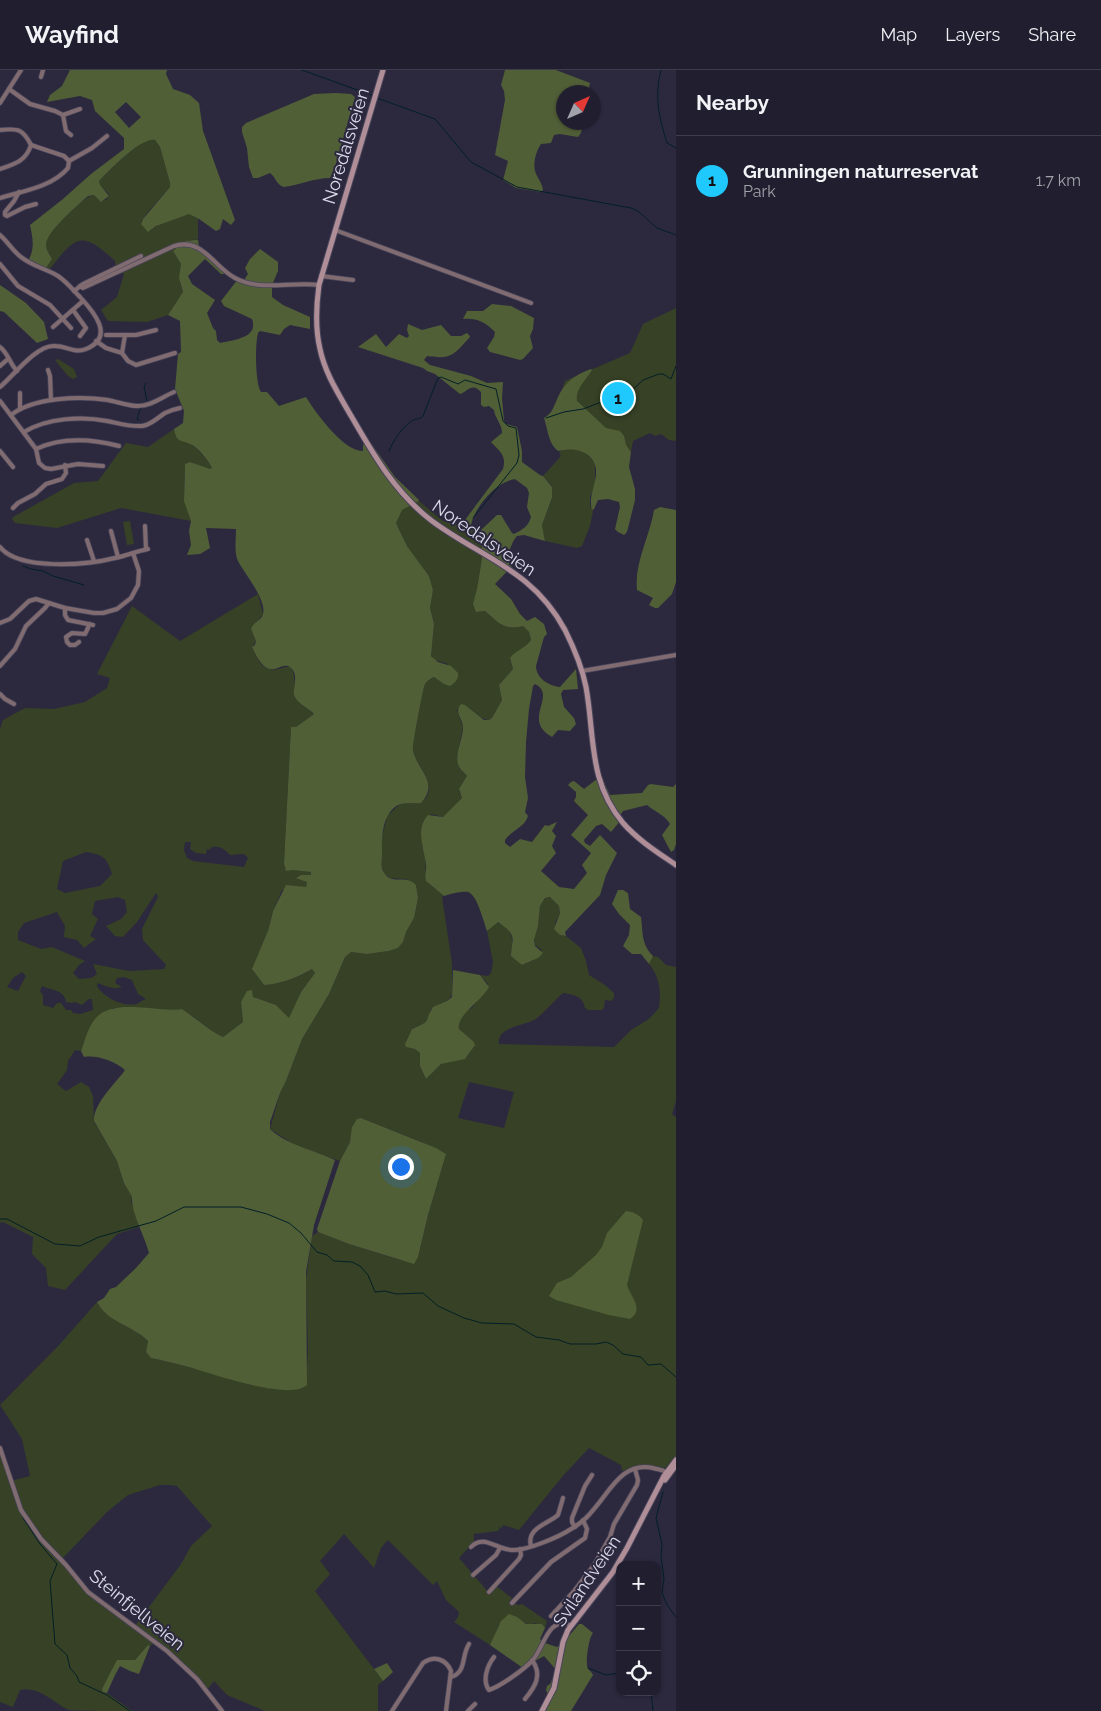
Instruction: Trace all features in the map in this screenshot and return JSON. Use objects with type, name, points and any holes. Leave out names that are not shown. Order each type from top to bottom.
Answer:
[{"type":"main road","name":"Noredalsveien","points":[[383,70],[319,285],[316,325],[324,364],[334,387],[382,468],[402,494],[427,517],[449,533],[509,568],[533,588],[563,626],[582,671],[587,696],[594,763],[604,792],[616,814],[630,831],[676,865]]},
{"type":"main road","name":"Svilandveien","points":[[542,1711],[554,1688],[563,1642],[569,1628],[609,1577],[666,1474],[676,1460]]},
{"type":"main road","name":"Svilandveien","points":[[666,1474],[676,1464]]},
{"type":"street","points":[[0,103],[21,70]]},
{"type":"street","points":[[41,77],[44,70]]},
{"type":"street","points":[[9,89],[30,104],[63,115],[80,109]]},
{"type":"street","points":[[63,115],[66,131],[71,135]]},
{"type":"street","points":[[0,130],[20,130],[31,145],[64,156],[70,161]]},
{"type":"street","points":[[0,198],[39,186],[54,179],[66,171],[70,161],[92,148],[107,136]]},
{"type":"street","points":[[0,169],[24,159],[31,145]]},
{"type":"street","points":[[19,192],[14,202],[4,212],[4,215],[7,216],[24,207],[36,204]]},
{"type":"street","name":"Noredalsveien","points":[[335,230],[531,303]]},
{"type":"street","points":[[0,235],[22,258],[56,275],[74,291],[95,314],[100,324],[100,332],[92,346],[82,351],[59,346],[47,347],[34,355],[0,388]]},
{"type":"street","points":[[80,286],[83,288],[174,246],[184,244],[202,249],[230,275],[244,282],[264,285],[319,285]]},
{"type":"street","points":[[74,291],[80,286],[141,256]]},
{"type":"street","points":[[0,264],[18,286],[50,305],[71,328]]},
{"type":"street","points":[[322,276],[353,280]]},
{"type":"street","points":[[53,327],[84,301]]},
{"type":"street","points":[[73,310],[86,328],[80,336]]},
{"type":"street","points":[[106,335],[141,335],[156,330]]},
{"type":"street","points":[[122,353],[125,335]]},
{"type":"street","points":[[96,341],[106,348],[122,353],[128,362],[136,365],[175,353]]},
{"type":"street","points":[[0,346],[17,372]]},
{"type":"street","points":[[0,366],[8,359]]},
{"type":"street","points":[[48,370],[51,400]]},
{"type":"street","points":[[10,415],[20,409],[51,400],[87,398],[137,406],[152,403],[174,392]]},
{"type":"street","points":[[20,393],[20,409]]},
{"type":"street","points":[[0,401],[36,449],[39,463],[45,468],[51,469],[78,464],[101,466],[98,471]]},
{"type":"street","points":[[164,405],[167,412]]},
{"type":"street","points":[[24,432],[46,424],[74,419],[99,420],[130,426],[141,426],[152,423],[167,412],[180,408]]},
{"type":"street","points":[[36,449],[52,444],[79,440],[119,446]]},
{"type":"street","points":[[110,450],[112,444]]},
{"type":"street","points":[[0,451],[13,467]]},
{"type":"street","points":[[13,508],[18,503],[35,494],[46,484],[62,479],[66,473],[66,465]]},
{"type":"street","points":[[0,547],[15,558],[52,564],[94,561],[147,549],[145,526]]},
{"type":"street","points":[[111,531],[118,557]]},
{"type":"street","points":[[87,540],[94,561]]},
{"type":"street","points":[[0,623],[13,617],[29,601],[34,599],[65,608],[99,614],[110,612],[122,606],[133,594],[139,582],[139,571],[133,553]]},
{"type":"street","points":[[0,666],[12,653],[26,626],[49,603]]},
{"type":"street","points":[[65,608],[65,616],[68,620],[91,624],[85,634],[72,633],[66,637],[70,645],[76,646],[79,642]]},
{"type":"street","points":[[582,671],[676,655]]},
{"type":"street","points":[[0,694],[4,699],[14,704]]},
{"type":"street","name":"Steinfjellveien","points":[[0,1448],[21,1510],[41,1538],[86,1590],[167,1651],[197,1679],[222,1711]]},
{"type":"street","points":[[471,1547],[476,1542],[481,1541],[500,1548],[520,1549],[556,1537],[575,1527],[583,1520],[596,1508],[616,1480],[626,1473],[645,1467],[662,1470],[666,1474]]},
{"type":"street","points":[[552,1616],[583,1580],[603,1549],[614,1524],[637,1485],[638,1480],[635,1469]]},
{"type":"street","points":[[575,1527],[572,1518],[585,1486],[592,1475]]},
{"type":"street","points":[[530,1546],[529,1539],[533,1533],[558,1515],[563,1498]]},
{"type":"street","points":[[512,1603],[550,1562],[585,1538],[587,1529],[583,1520]]},
{"type":"street","points":[[473,1575],[496,1555],[500,1548]]},
{"type":"street","points":[[489,1592],[519,1560],[521,1555],[520,1549]]},
{"type":"street","points":[[494,1657],[486,1674],[486,1683],[489,1690],[532,1660],[550,1629],[561,1624],[569,1628]]},
{"type":"street","points":[[451,1677],[461,1671],[465,1652],[469,1644]]},
{"type":"street","points":[[392,1711],[421,1666],[427,1660],[437,1658],[444,1661],[450,1669],[451,1677],[446,1711]]},
{"type":"street","points":[[525,1699],[534,1688],[537,1679],[537,1670],[532,1660]]},
{"type":"street","points":[[468,1711],[475,1704]]},
{"type":"green space","points":[[70,70],[167,70],[166,74],[173,89],[190,95],[199,103],[203,131],[235,220],[231,225],[223,219],[220,229],[216,231],[189,214],[156,226],[148,232],[141,224],[143,219],[170,187],[160,147],[155,140],[149,140],[134,149],[99,181],[109,196],[101,202],[94,195],[88,196],[56,226],[47,240],[47,251],[52,259],[46,268],[28,261],[33,244],[30,225],[124,149],[124,138],[95,111],[92,100],[80,96],[47,102],[50,95],[62,86]],"holes":[[[126,102],[141,117],[129,128],[115,112]]]},
{"type":"green space","points":[[505,70],[556,70],[590,83],[590,85],[556,85],[556,130],[582,130],[578,137],[554,135],[551,143],[541,144],[534,168],[541,182],[543,190],[541,192],[516,188],[503,180],[508,161],[495,155],[505,100],[501,85]]},
{"type":"green space","points":[[314,94],[351,94],[355,97],[335,167],[330,178],[284,187],[279,185],[270,173],[253,178],[249,167],[242,127],[246,123]]},
{"type":"green space","points":[[150,139],[155,140],[160,147],[170,187],[141,222],[150,231],[169,220],[190,214],[198,219],[198,240],[190,240],[184,243],[174,253],[181,264],[180,282],[183,293],[168,315],[147,322],[108,321],[101,310],[117,297],[124,274],[116,271],[115,261],[95,244],[80,241],[73,243],[66,249],[50,269],[46,268],[52,259],[46,248],[46,241],[60,222],[83,201],[94,195],[100,201],[106,200],[109,194],[99,185],[99,181],[131,151]]},
{"type":"green space","points":[[198,240],[199,246],[216,259],[225,272],[221,274],[205,259],[188,276],[192,284],[215,300],[207,313],[216,331],[217,340],[220,343],[243,337],[252,330],[252,319],[224,306],[221,301],[238,279],[244,280],[248,274],[245,268],[250,259],[260,249],[278,262],[278,271],[272,285],[272,297],[283,305],[310,317],[310,329],[290,325],[280,335],[260,331],[258,333],[256,363],[261,392],[267,392],[279,406],[306,397],[331,430],[355,450],[363,451],[363,445],[368,439],[395,477],[418,499],[419,501],[402,510],[396,523],[407,546],[429,576],[433,590],[430,608],[434,624],[431,656],[438,662],[451,666],[458,673],[456,681],[450,686],[434,677],[429,680],[425,684],[422,695],[413,750],[428,783],[426,796],[421,803],[398,805],[392,809],[385,821],[382,841],[382,869],[392,879],[408,880],[416,885],[418,898],[414,918],[403,942],[398,948],[367,954],[351,952],[345,957],[329,994],[302,1039],[270,1122],[270,1129],[277,1135],[301,1147],[335,1160],[314,1225],[306,1272],[307,1385],[298,1389],[284,1390],[248,1384],[151,1358],[146,1352],[148,1341],[107,1314],[97,1302],[104,1298],[110,1289],[116,1287],[149,1253],[136,1217],[132,1197],[124,1183],[117,1161],[94,1121],[97,1108],[105,1094],[125,1070],[106,1059],[84,1057],[81,1051],[93,1022],[103,1012],[124,1007],[182,1009],[223,1037],[243,1022],[241,1002],[247,991],[252,990],[253,997],[276,1005],[289,1018],[301,992],[315,973],[312,969],[289,980],[264,985],[252,969],[268,931],[273,911],[286,885],[306,887],[307,882],[296,878],[301,875],[311,875],[311,872],[286,871],[284,864],[291,727],[296,727],[314,714],[295,698],[295,674],[291,668],[283,666],[269,669],[258,659],[252,647],[256,641],[251,629],[262,616],[263,608],[258,594],[237,558],[236,529],[206,528],[210,548],[200,554],[187,555],[191,545],[189,531],[191,521],[184,501],[185,464],[190,462],[212,468],[199,451],[176,437],[174,429],[183,423],[184,411],[175,389],[178,354],[181,352],[180,321],[168,315],[183,292],[179,278],[181,264],[173,251],[186,241]]},
{"type":"green space","points":[[0,285],[26,303],[44,322],[48,339],[37,343],[4,312],[0,311]]},
{"type":"green space","points":[[492,304],[511,306],[534,318],[530,336],[533,348],[523,359],[520,360],[490,352],[487,348],[495,332],[481,321],[463,319],[467,311],[483,311]]},
{"type":"green space","points":[[676,308],[676,441],[669,440],[661,434],[655,436],[650,433],[633,441],[631,452],[628,448],[587,454],[595,463],[595,485],[590,497],[590,505],[593,511],[590,526],[582,546],[577,548],[545,541],[542,525],[552,499],[552,486],[543,476],[561,456],[559,452],[562,450],[554,414],[565,381],[630,353],[643,324]]},
{"type":"green space","points":[[408,324],[422,330],[441,325],[451,336],[461,336],[467,333],[469,335],[470,337],[456,352],[442,357],[427,356],[424,360],[430,365],[471,376],[487,383],[503,382],[504,421],[506,424],[517,427],[522,451],[522,462],[543,476],[552,487],[552,498],[542,525],[545,541],[524,535],[517,536],[511,546],[509,555],[513,565],[495,584],[511,599],[520,614],[527,621],[535,617],[544,624],[547,634],[544,637],[536,666],[541,678],[552,685],[560,687],[576,669],[578,689],[563,690],[561,694],[564,707],[574,718],[576,724],[570,731],[558,730],[552,737],[543,730],[539,716],[543,695],[541,689],[535,684],[533,686],[526,742],[525,777],[528,798],[525,812],[528,816],[524,823],[505,840],[505,843],[510,847],[520,839],[532,842],[545,825],[548,826],[557,822],[552,831],[556,836],[552,846],[556,853],[541,871],[559,887],[574,889],[587,873],[582,865],[591,853],[571,835],[588,815],[574,801],[576,792],[568,785],[574,781],[584,789],[597,779],[602,778],[610,795],[642,793],[651,784],[673,787],[676,784],[676,844],[674,850],[671,852],[662,835],[670,824],[662,815],[647,805],[623,811],[621,820],[611,832],[602,824],[596,826],[584,840],[585,843],[590,846],[600,835],[617,853],[606,875],[600,895],[565,932],[566,936],[560,935],[554,929],[560,913],[559,906],[550,897],[545,898],[540,906],[538,926],[534,940],[535,946],[543,953],[538,958],[522,965],[511,956],[513,941],[509,931],[498,922],[487,931],[477,903],[471,894],[462,892],[444,896],[426,881],[426,865],[421,832],[424,820],[428,815],[443,817],[462,798],[459,789],[467,776],[459,767],[457,760],[463,729],[458,713],[459,707],[461,704],[465,705],[484,720],[492,718],[502,700],[499,685],[513,669],[510,658],[531,640],[529,632],[523,626],[506,626],[485,611],[476,612],[473,604],[482,558],[482,545],[479,537],[481,530],[497,515],[501,515],[514,534],[525,527],[531,517],[527,507],[529,493],[527,488],[515,479],[508,481],[487,496],[477,510],[471,525],[463,528],[458,524],[462,524],[503,469],[503,457],[491,442],[502,433],[502,430],[494,410],[489,406],[484,407],[481,405],[481,392],[478,389],[473,387],[460,394],[435,374],[423,368],[358,347],[376,334],[386,347],[399,334],[407,338],[409,336]]},
{"type":"green space","points":[[58,359],[74,369],[77,377],[73,379],[68,376],[55,360]]},
{"type":"green space","points":[[591,369],[579,389],[577,401],[606,428],[620,431],[631,452],[629,467],[635,489],[635,500],[627,532],[624,535],[615,529],[620,507],[619,502],[608,499],[598,500],[592,510],[591,503],[596,474],[593,461],[581,451],[558,451],[550,440],[544,418],[552,411],[565,385],[578,375]]},
{"type":"green space","points":[[174,429],[176,436],[196,448],[212,468],[210,470],[190,462],[185,464],[184,497],[191,521],[121,508],[57,528],[15,523],[12,519],[74,483],[98,481],[126,443],[148,447]]},
{"type":"green space","points":[[419,501],[443,521],[458,524],[463,528],[471,525],[473,529],[481,530],[482,558],[478,582],[477,612],[485,611],[506,626],[523,626],[529,632],[531,640],[528,645],[510,659],[513,669],[499,685],[502,700],[490,720],[482,718],[465,706],[461,705],[457,710],[463,727],[457,756],[459,768],[467,776],[459,791],[462,798],[443,817],[431,814],[422,845],[425,855],[426,881],[444,896],[442,897],[452,963],[452,995],[447,1001],[431,1009],[424,1024],[413,1028],[406,1041],[406,1047],[415,1049],[420,1053],[420,1066],[426,1079],[441,1064],[466,1058],[473,1041],[459,1029],[459,1020],[465,1012],[472,1008],[488,984],[480,975],[488,976],[491,973],[493,962],[487,931],[496,922],[501,924],[511,934],[511,953],[522,965],[534,960],[542,950],[535,945],[534,937],[538,926],[540,906],[546,897],[551,898],[559,906],[560,913],[555,923],[560,935],[566,936],[581,948],[589,975],[614,993],[614,998],[611,1001],[605,1000],[602,1010],[588,1010],[580,999],[574,995],[563,993],[537,1018],[502,1033],[499,1038],[499,1044],[614,1047],[631,1030],[649,1019],[659,1008],[659,984],[649,964],[653,956],[658,957],[666,965],[676,967],[676,1101],[672,1114],[676,1117],[676,1458],[665,1468],[644,1466],[622,1471],[621,1465],[589,1448],[562,1477],[519,1530],[503,1525],[498,1531],[474,1534],[474,1542],[459,1558],[489,1593],[496,1586],[512,1598],[509,1602],[522,1604],[547,1621],[545,1628],[535,1623],[529,1625],[524,1622],[499,1624],[490,1645],[454,1622],[459,1612],[446,1600],[437,1581],[433,1585],[388,1540],[381,1548],[374,1568],[344,1534],[320,1561],[330,1574],[315,1591],[383,1681],[378,1685],[378,1711],[265,1711],[227,1695],[214,1681],[206,1691],[183,1665],[155,1643],[150,1646],[148,1645],[135,1660],[117,1660],[105,1693],[132,1711],[69,1710],[39,1692],[27,1689],[20,1690],[13,1707],[0,1702],[0,1448],[11,1481],[30,1476],[22,1439],[0,1405],[60,1344],[97,1302],[107,1314],[148,1341],[146,1352],[151,1358],[246,1384],[280,1389],[294,1389],[306,1386],[308,1349],[306,1280],[312,1236],[318,1232],[400,1260],[407,1261],[418,1257],[445,1157],[424,1143],[361,1118],[353,1125],[350,1142],[340,1161],[295,1145],[270,1129],[280,1093],[302,1039],[329,994],[345,957],[351,952],[367,954],[398,948],[403,942],[414,918],[418,898],[416,885],[406,879],[390,878],[384,873],[382,867],[382,838],[387,816],[400,804],[422,801],[428,793],[427,780],[414,754],[414,737],[425,684],[434,677],[444,684],[448,664],[435,660],[431,655],[434,624],[430,608],[433,590],[429,576],[407,546],[396,523],[401,510]],"holes":[[[469,1082],[514,1092],[504,1128],[458,1118]],[[160,1485],[177,1486],[212,1526],[191,1546],[181,1564],[135,1626],[83,1587],[61,1560],[107,1512],[128,1495]]]},
{"type":"green space","points":[[660,507],[676,510],[676,582],[672,594],[658,608],[655,608],[649,605],[653,598],[637,590],[637,580],[640,560],[654,510]]},
{"type":"green space","points":[[130,521],[134,544],[127,545],[123,522]]},
{"type":"green space","points":[[258,594],[263,614],[251,629],[256,641],[252,648],[259,661],[265,667],[271,670],[290,668],[295,682],[295,698],[314,714],[296,727],[291,727],[284,864],[285,869],[311,872],[311,875],[297,877],[307,882],[306,887],[282,890],[272,914],[254,972],[264,985],[289,980],[312,969],[315,973],[301,992],[289,1019],[276,1005],[253,997],[252,990],[241,1002],[243,1022],[223,1037],[182,1009],[113,1008],[91,1027],[81,1051],[75,1050],[68,1061],[67,1070],[57,1084],[66,1091],[81,1082],[89,1087],[93,1096],[94,1122],[117,1161],[124,1183],[132,1197],[131,1202],[139,1227],[117,1234],[65,1290],[48,1286],[46,1268],[32,1254],[33,1237],[3,1222],[0,1223],[0,729],[3,720],[25,708],[54,709],[85,702],[107,688],[110,678],[97,674],[132,606],[180,641]],"holes":[[[185,842],[191,842],[190,849],[196,853],[206,854],[207,849],[210,850],[212,847],[218,847],[230,855],[244,854],[248,858],[244,867],[193,861],[187,858],[184,850]],[[86,852],[97,854],[104,858],[112,874],[100,886],[65,893],[57,889],[63,861]],[[156,893],[158,897],[142,929],[143,940],[166,965],[164,969],[129,971],[93,964],[97,974],[91,978],[79,979],[73,973],[85,961],[52,947],[41,949],[18,940],[18,932],[24,923],[57,912],[65,926],[64,937],[77,940],[84,948],[96,939],[90,936],[98,919],[92,914],[95,901],[118,897],[125,900],[127,912],[121,919],[106,926],[115,936],[123,937],[137,922]],[[22,972],[26,976],[18,991],[7,987],[13,978]],[[124,977],[132,980],[138,994],[146,999],[131,1005],[120,1003],[104,994],[97,986],[98,983],[113,988],[122,987],[115,983],[117,978]],[[42,986],[57,991],[63,995],[66,1002],[75,1002],[82,1005],[89,999],[92,999],[93,1010],[80,1014],[73,1013],[71,1010],[66,1010],[61,1003],[57,1003],[53,1008],[43,1005],[43,995],[40,991]]]},
{"type":"green space","points":[[618,890],[628,893],[630,909],[641,917],[644,942],[653,956],[649,964],[641,954],[632,954],[623,946],[629,935],[630,925],[612,904]]},
{"type":"green space","points":[[453,970],[480,975],[489,987],[465,1014],[459,1024],[459,1029],[475,1045],[465,1059],[441,1064],[426,1079],[420,1066],[420,1053],[415,1049],[406,1047],[405,1044],[412,1029],[427,1021],[433,1007],[452,997]]},
{"type":"green space","points":[[361,1118],[436,1148],[446,1154],[418,1257],[414,1264],[349,1244],[318,1232],[317,1229],[340,1161],[350,1142],[352,1127],[357,1119]]},
{"type":"green space","points":[[626,1211],[640,1216],[643,1220],[627,1285],[635,1302],[636,1311],[634,1315],[630,1319],[609,1315],[556,1300],[549,1296],[557,1283],[571,1277],[596,1255],[602,1247],[607,1233]]},
{"type":"green space","points":[[509,1614],[526,1624],[542,1624],[545,1628],[540,1639],[557,1647],[579,1624],[582,1624],[593,1633],[589,1643],[587,1662],[588,1668],[593,1675],[571,1711],[539,1711],[549,1697],[546,1690],[547,1686],[558,1672],[544,1656],[523,1668],[490,1645],[501,1621]]},
{"type":"green space","points":[[148,1645],[150,1646],[139,1674],[120,1666],[107,1693],[103,1692],[102,1689],[117,1660],[135,1660]]},
{"type":"green space","points":[[387,1663],[393,1672],[383,1681],[374,1669]]},
{"type":"waterway","points":[[302,70],[374,96]]},
{"type":"waterway","points":[[661,70],[658,89],[660,116],[667,143],[676,148]]},
{"type":"waterway","points":[[377,98],[435,119],[471,162],[517,187],[631,208],[638,211],[657,228],[676,235]]},
{"type":"waterway","points":[[546,418],[626,396],[643,380],[659,374],[663,374],[671,379],[676,366]]},
{"type":"waterway","points":[[389,451],[405,426],[423,416],[438,378],[441,377],[458,384],[465,380],[496,389],[503,421],[508,426],[516,428],[519,455],[517,463],[473,518]]},
{"type":"waterway","points":[[146,383],[144,387],[147,401]]},
{"type":"waterway","points":[[138,415],[141,408]]},
{"type":"waterway","points":[[138,416],[137,419],[139,420]]},
{"type":"waterway","points":[[23,566],[84,585]]},
{"type":"waterway","points":[[0,1219],[7,1219],[55,1244],[80,1246],[99,1237],[156,1221],[184,1207],[241,1207],[267,1214],[289,1223],[301,1233],[317,1252],[327,1255],[334,1261],[352,1262],[360,1266],[368,1275],[375,1292],[385,1291],[396,1294],[423,1293],[438,1306],[464,1318],[482,1323],[514,1324],[536,1337],[559,1340],[570,1344],[606,1342],[613,1345],[623,1354],[641,1357],[648,1365],[661,1364],[676,1377]]},
{"type":"waterway","points":[[663,1492],[656,1518],[662,1544],[661,1557],[664,1579],[662,1593],[667,1605],[676,1617]]},
{"type":"waterway","points":[[23,1518],[40,1544],[57,1564],[50,1581],[55,1644],[67,1655],[70,1668],[77,1676],[79,1682],[107,1695],[130,1711]]},
{"type":"waterway","points":[[588,1668],[606,1675],[616,1674]]},
{"type":"waterway","points":[[651,1696],[653,1711]]},
{"type":"place","name":"Grunningen naturreservat","points":[[618,398]]}]
